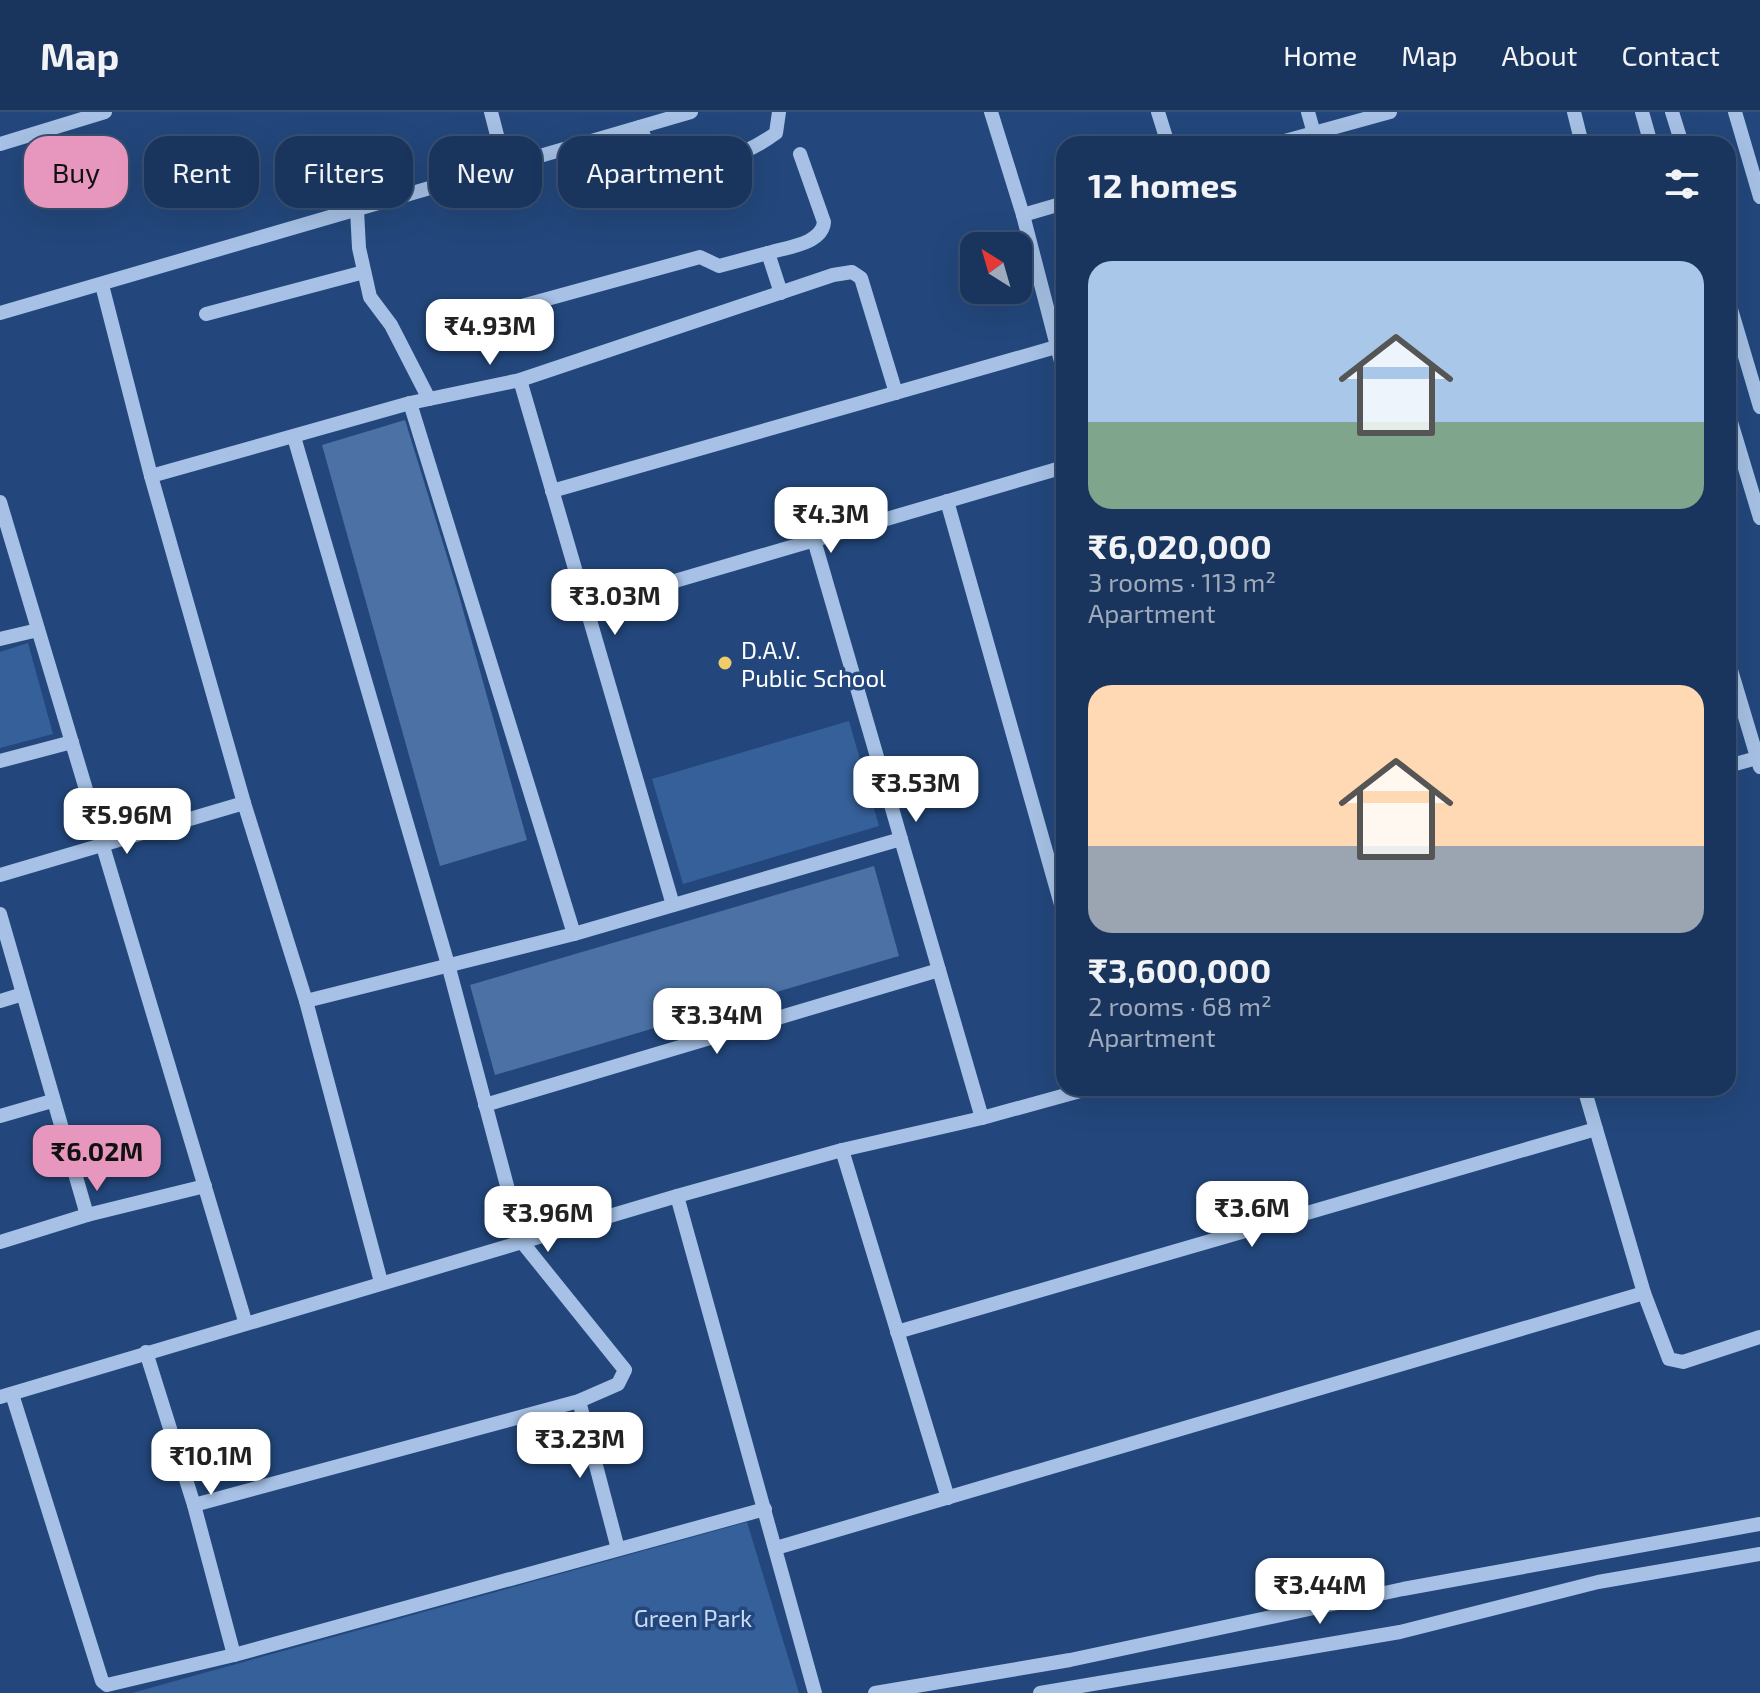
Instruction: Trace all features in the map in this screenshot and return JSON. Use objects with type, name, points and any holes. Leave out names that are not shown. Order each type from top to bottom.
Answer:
[{"type":"street","points":[[0,144],[81,115],[105,112]]},
{"type":"street","points":[[491,112],[497,136]]},
{"type":"street","points":[[542,155],[691,112]]},
{"type":"street","points":[[640,127],[658,168],[680,171],[758,146],[776,133],[779,112]]},
{"type":"street","points":[[552,491],[1056,347],[1023,215],[991,112]]},
{"type":"street","points":[[1158,112],[1166,136]]},
{"type":"street","points":[[1308,112],[1315,136]]},
{"type":"street","points":[[1324,136],[1390,112]]},
{"type":"street","points":[[1574,112],[1580,136]]},
{"type":"street","points":[[1645,112],[1650,136]]},
{"type":"street","points":[[1672,112],[1680,136]]},
{"type":"street","points":[[1735,112],[1760,197]]},
{"type":"street","points":[[482,317],[700,257],[719,266],[818,237],[824,222],[800,154]]},
{"type":"street","points":[[0,313],[429,189]]},
{"type":"street","points":[[1023,215],[1056,205]]},
{"type":"street","points":[[357,210],[370,297],[391,325],[429,399]]},
{"type":"street","points":[[768,253],[781,293]]},
{"type":"street","points":[[206,314],[364,272]]},
{"type":"street","points":[[151,476],[410,403],[520,380],[833,275],[852,272],[859,275],[896,393]]},
{"type":"street","points":[[102,285],[151,476],[244,803],[306,1001],[381,1282]]},
{"type":"street","points":[[1736,326],[1760,407]]},
{"type":"street","points":[[520,380],[673,905]]},
{"type":"street","points":[[410,403],[574,934]]},
{"type":"street","points":[[194,1505],[579,1401],[618,1384],[625,1370],[522,1242],[449,968],[294,437]]},
{"type":"street","points":[[1736,438],[1760,518]]},
{"type":"street","points":[[586,607],[1056,469]]},
{"type":"street","points":[[947,501],[1056,887]]},
{"type":"street","points":[[0,502],[3,522],[104,843],[245,1321]]},
{"type":"street","points":[[814,540],[982,1118]]},
{"type":"street","points":[[0,639],[38,630]]},
{"type":"street","points":[[1736,687],[1758,762],[1736,765]]},
{"type":"street","points":[[0,761],[72,742]]},
{"type":"street","points":[[0,875],[244,803]]},
{"type":"street","points":[[306,1001],[449,968],[574,934],[901,839]]},
{"type":"street","points":[[0,914],[87,1215]]},
{"type":"street","points":[[485,1105],[939,970]]},
{"type":"street","points":[[0,1001],[23,994]]},
{"type":"street","points":[[765,1509],[234,1655],[109,1685],[102,1681],[6,1395],[245,1321],[677,1196],[842,1150],[1062,1096]]},
{"type":"street","points":[[1586,1096],[1644,1293],[1672,1361],[1683,1362],[1760,1337]]},
{"type":"street","points":[[0,1116],[52,1101]]},
{"type":"street","points":[[897,1332],[1596,1129]]},
{"type":"street","points":[[842,1150],[948,1498]]},
{"type":"street","points":[[0,1242],[87,1215],[205,1186]]},
{"type":"street","points":[[677,1196],[815,1693]]},
{"type":"street","points":[[776,1548],[1644,1293]]},
{"type":"street","points":[[146,1352],[194,1505],[234,1655]]},
{"type":"street","points":[[579,1401],[618,1549]]},
{"type":"street","points":[[875,1693],[1070,1660],[1403,1589],[1760,1524]]},
{"type":"street","points":[[1040,1693],[1079,1690],[1400,1632],[1598,1582],[1760,1554]]},
{"type":"street","points":[[1070,1660],[1079,1690]]},
{"type":"green space","points":[[28,643],[53,734],[0,748],[0,652]]},
{"type":"green space","points":[[849,721],[879,826],[683,884],[652,779]]},
{"type":"green space","name":"Green Park","points":[[747,1522],[799,1693],[132,1693]]},
{"type":"building","points":[[405,420],[458,592],[527,840],[440,866],[322,445]]},
{"type":"building","points":[[874,866],[899,956],[495,1075],[470,985]]},
{"type":"place","name":"D.A.V. Public School","points":[[725,663]]}]
